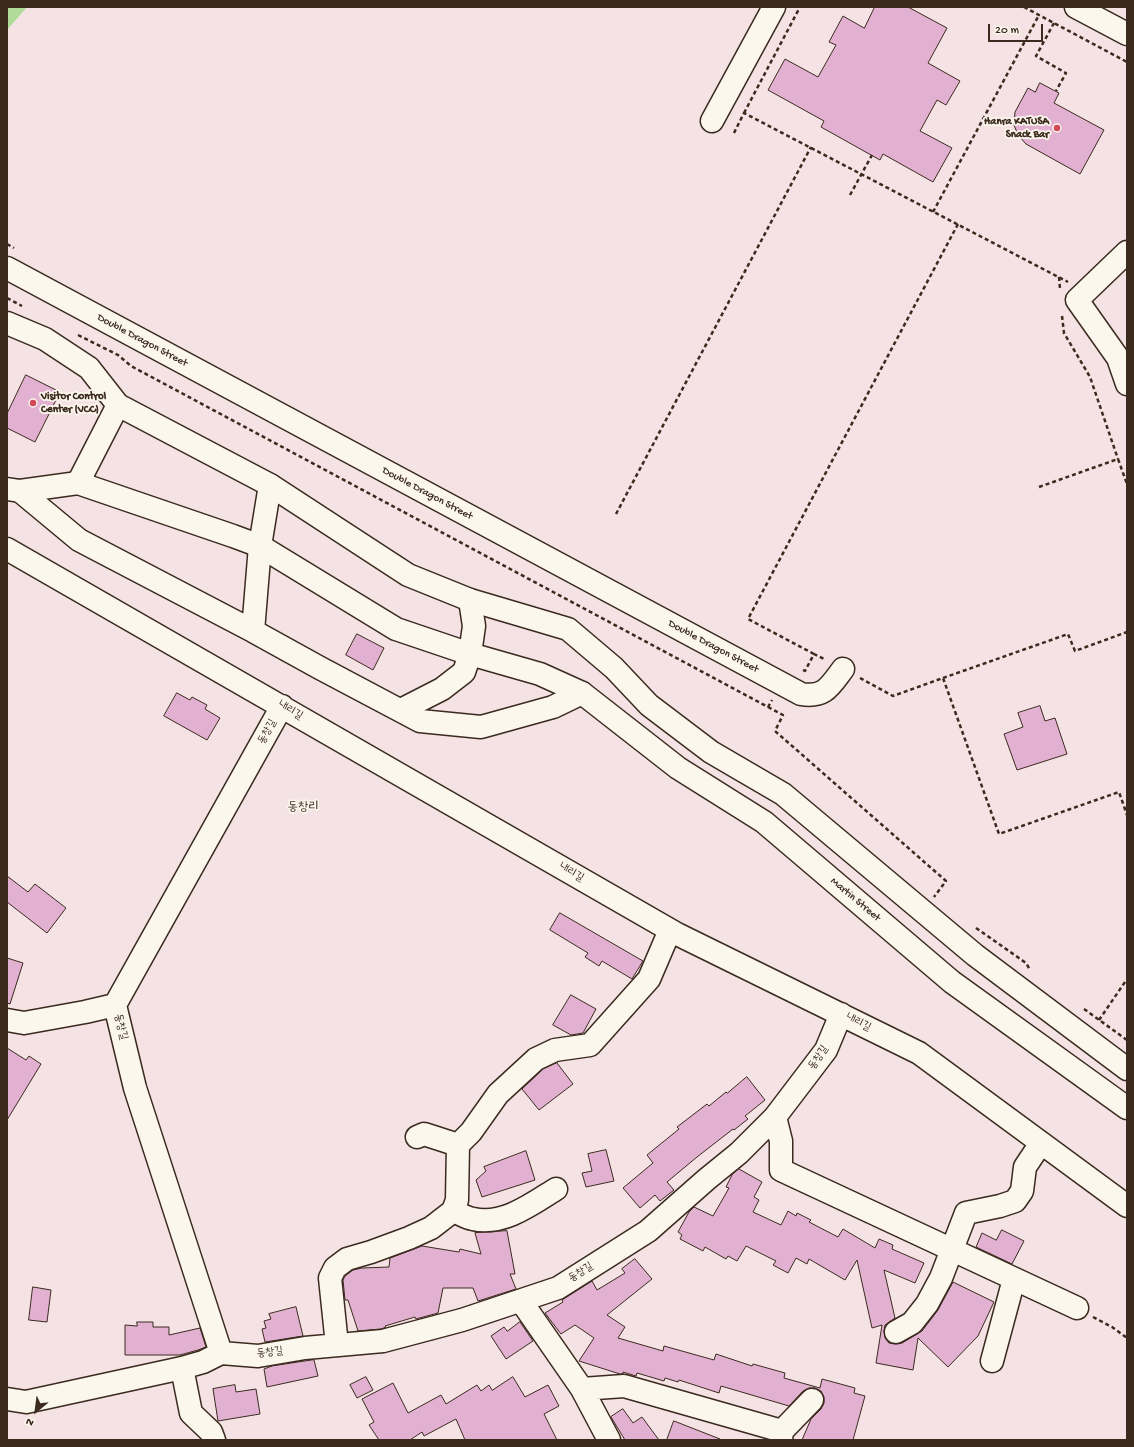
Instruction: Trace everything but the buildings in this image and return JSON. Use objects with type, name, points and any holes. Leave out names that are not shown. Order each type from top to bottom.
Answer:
[{"type":"street","points":[[712,121],[774,7]]},
{"type":"street","points":[[1076,7],[1127,34]]},
{"type":"street","points":[[1127,252],[1077,300],[1118,358],[1127,384]]},
{"type":"street","name":"Double Dragon Street","points":[[7,268],[801,694],[811,696],[823,692],[832,684],[843,669]]},
{"type":"street","points":[[7,323],[45,339],[89,368],[118,405],[270,485],[408,575],[470,600],[568,629],[614,668],[649,704],[711,752],[783,794],[975,955],[1127,1069]]},
{"type":"street","points":[[14,490],[78,483],[118,405]]},
{"type":"street","name":"Martin Street","points":[[78,483],[260,546],[396,629],[470,654],[540,674],[582,693],[678,768],[764,822],[952,982],[1127,1108]]},
{"type":"street","points":[[258,633],[260,546],[270,485]]},
{"type":"street","points":[[14,490],[79,540],[258,633],[420,721],[480,727],[553,707],[582,693]]},
{"type":"street","name":"내리길","points":[[7,549],[670,930],[919,1053],[1127,1206]]},
{"type":"street","points":[[401,710],[442,689],[464,672],[470,654],[474,626],[470,600]]},
{"type":"street","name":"동창길","points":[[282,706],[115,1005],[135,1088],[222,1353],[258,1356],[305,1348],[383,1341],[462,1320],[558,1288],[648,1231],[739,1153],[775,1117],[826,1050],[842,1014]]},
{"type":"street","points":[[337,1345],[330,1278],[335,1268],[347,1259],[409,1238],[431,1228],[453,1211],[456,1200],[458,1145],[471,1132],[498,1094],[536,1059],[555,1050],[590,1045],[649,979],[670,930]]},
{"type":"street","points":[[7,1020],[24,1023],[115,1005]]},
{"type":"street","points":[[775,1117],[781,1141],[781,1170],[1077,1308]]},
{"type":"street","points":[[417,1137],[424,1134],[458,1145]]},
{"type":"street","points":[[896,1332],[912,1323],[927,1304],[941,1278],[966,1213],[1000,1206],[1015,1201],[1022,1191],[1025,1167],[1041,1143]]},
{"type":"street","points":[[453,1211],[474,1219],[496,1220],[524,1209],[556,1189]]},
{"type":"street","points":[[992,1361],[1014,1279]]},
{"type":"street","points":[[521,1300],[582,1389],[609,1440]]},
{"type":"street","points":[[7,1399],[26,1402],[182,1368],[203,1362],[222,1353]]},
{"type":"street","points":[[182,1368],[191,1413],[211,1432],[214,1440]]},
{"type":"street","points":[[582,1389],[624,1386],[781,1436],[812,1400]]},
{"type":"path","points":[[734,133],[800,7]]},
{"type":"path","points":[[1024,7],[1127,62]]},
{"type":"path","points":[[933,212],[1039,15]]},
{"type":"path","points":[[1054,23],[1036,56],[1066,73],[1056,92]]},
{"type":"path","points":[[744,113],[1086,292]]},
{"type":"path","points":[[616,514],[811,147]]},
{"type":"path","points":[[850,195],[872,156]]},
{"type":"path","points":[[958,224],[748,619],[893,696],[1068,634],[1075,651],[1127,632]]},
{"type":"path","points":[[7,244],[21,252]]},
{"type":"path","points":[[1059,277],[1060,290]]},
{"type":"path","points":[[7,298],[28,309]]},
{"type":"path","points":[[1062,310],[1064,333],[1090,377],[1127,484]]},
{"type":"path","points":[[76,334],[118,355],[131,366],[783,715],[775,731],[946,881],[934,897],[940,902]]},
{"type":"path","points":[[1039,488],[1118,459]]},
{"type":"path","points":[[768,707],[792,664],[805,671],[814,654]]},
{"type":"path","points":[[943,678],[999,834],[1119,792],[1127,815]]},
{"type":"path","points":[[971,924],[1026,963],[1031,972]]},
{"type":"path","points":[[1099,1020],[1125,982]]},
{"type":"path","points":[[1080,1007],[1127,1040]]},
{"type":"path","points":[[1077,1308],[1112,1327],[1127,1338]]},
{"type":"green space","points":[[7,7],[27,7],[7,30]]},
{"type":"place","name":"Hanra KATUSA Snack Bar","points":[[1057,128]]},
{"type":"place","name":"Visitor Control Center (VCC)","points":[[33,403]]},
{"type":"district","name":"동창리","points":[[303,808]]}]
